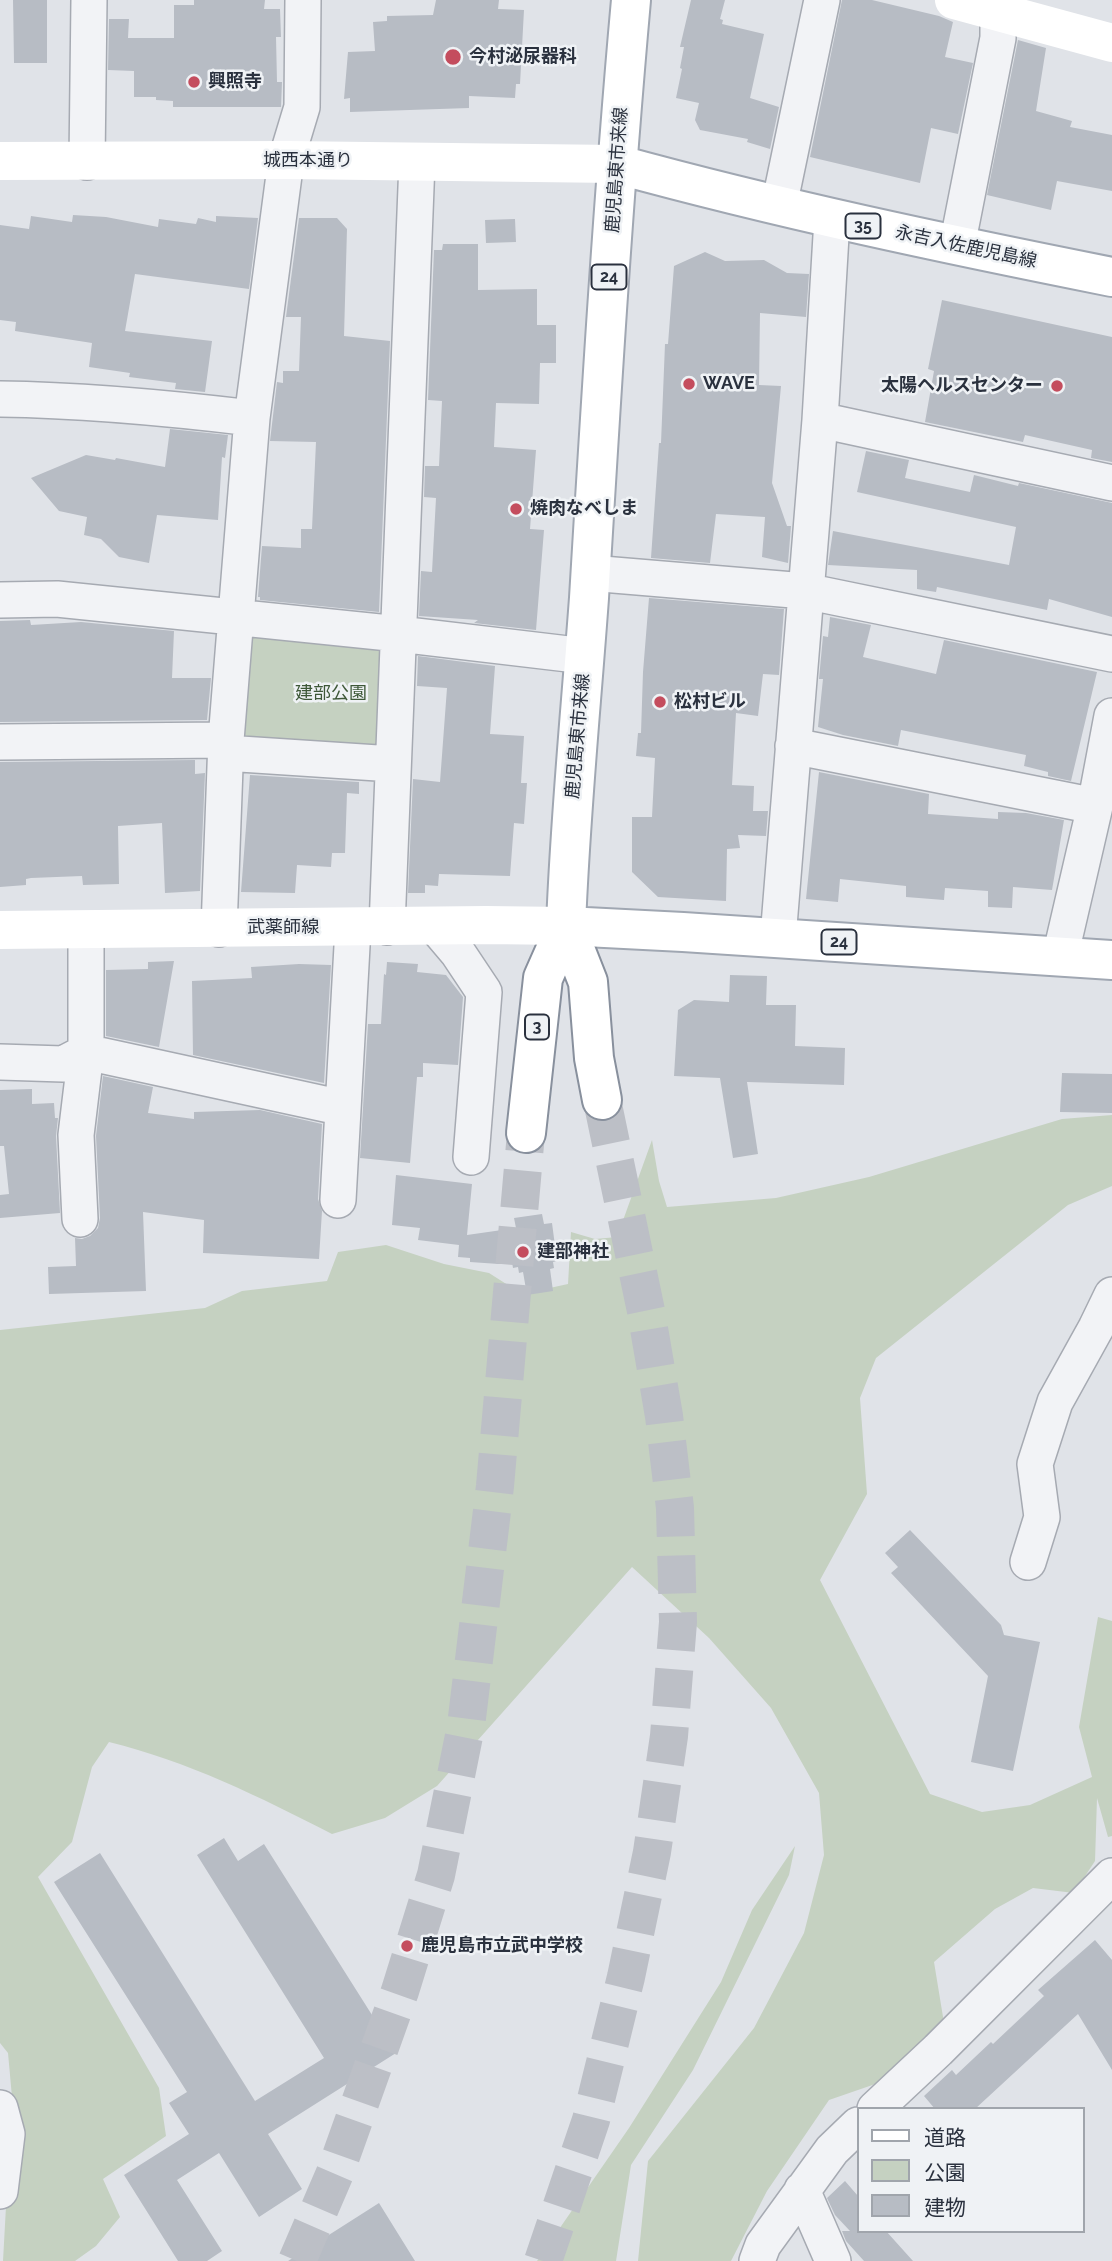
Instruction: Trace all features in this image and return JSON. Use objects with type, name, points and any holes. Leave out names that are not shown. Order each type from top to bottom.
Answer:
[{"type":"main road","name":"鹿児島東市来線","points":[[566,926],[616,164],[631,0]]},
{"type":"main road","points":[[954,0],[998,6],[1112,43]]},
{"type":"main road","name":"城西本通り","points":[[0,161],[286,160],[616,164]]},
{"type":"main road","name":"永吉入佐鹿児島線","points":[[616,164],[832,219],[1112,277]]},
{"type":"main road","points":[[566,926],[588,982],[594,1058],[602,1100]]},
{"type":"main road","name":"武薬師線","points":[[0,930],[566,926]]},
{"type":"main road","name":"24","points":[[566,926],[1112,960]]},
{"type":"main road","name":"3","points":[[526,1133],[543,978],[566,926]]},
{"type":"street","points":[[87,162],[89,0]]},
{"type":"street","points":[[219,929],[226,747],[252,418],[286,160],[302,107],[303,0]]},
{"type":"street","points":[[779,206],[822,0]]},
{"type":"street","points":[[957,246],[998,38],[998,6]]},
{"type":"street","points":[[338,1200],[344,1108],[393,764],[417,162]]},
{"type":"street","points":[[778,938],[820,420],[832,219]]},
{"type":"street","points":[[0,399],[157,407],[252,418]]},
{"type":"street","points":[[820,420],[1112,482]]},
{"type":"street","points":[[590,573],[805,591],[1112,654]]},
{"type":"street","points":[[0,600],[57,599],[585,656]]},
{"type":"street","points":[[1060,957],[1095,806],[1112,716]]},
{"type":"street","points":[[0,742],[226,747],[393,764]]},
{"type":"street","points":[[793,746],[1095,806]]},
{"type":"street","points":[[436,926],[484,992],[471,1157]]},
{"type":"street","points":[[80,1219],[76,1135],[86,1052],[86,930]]},
{"type":"street","points":[[0,1062],[63,1064],[86,1052],[344,1108]]},
{"type":"street","points":[[1028,1562],[1042,1517],[1035,1464],[1055,1402],[1097,1328],[1112,1295]]},
{"type":"street","points":[[877,2107],[1107,1893]]},
{"type":"street","points":[[0,2108],[7,2134],[0,2191]]},
{"type":"street","points":[[757,2261],[763,2245],[802,2190],[832,2150],[856,2127]]},
{"type":"street","points":[[802,2190],[833,2261]]},
{"type":"green space","name":"建部公園","points":[[248,634],[390,645],[382,751],[242,740]]},
{"type":"green space","points":[[1112,1115],[1112,1186],[1068,1205],[876,1358],[860,1398],[867,1494],[820,1580],[930,1794],[982,1812],[1030,1805],[1092,1777],[1079,1727],[1098,1617],[1112,1621],[1112,1836],[1108,1837],[1097,1798],[1095,1861],[1074,1893],[1033,1888],[995,1909],[934,1962],[944,2023],[884,2081],[829,2100],[767,2191],[731,2261],[638,2261],[648,2161],[754,2028],[804,1933],[824,1855],[819,1793],[771,1708],[709,1638],[632,1567],[437,1786],[385,1818],[332,1834],[195,1770],[109,1742],[92,1767],[72,1842],[38,1877],[159,2088],[166,2136],[103,2179],[120,2217],[96,2246],[75,2261],[3,2261],[12,2097],[8,2053],[0,2043],[0,1330],[205,1308],[242,1291],[327,1281],[338,1252],[386,1245],[444,1264],[489,1273],[522,1294],[568,1284],[571,1232],[595,1239],[617,1237],[652,1140],[659,1181],[667,1207],[776,1198],[869,1177],[1062,1119]]},
{"type":"green space","points":[[795,1846],[789,1875],[693,2070],[631,2165],[616,2261],[537,2261],[629,2128],[721,1982],[752,1910]]},
{"type":"building","points":[[13,0],[47,0],[47,63],[14,63]]},
{"type":"building","points":[[194,0],[265,0],[264,9],[280,9],[281,37],[276,37],[277,82],[282,82],[281,107],[173,107],[173,101],[156,100],[156,97],[134,97],[134,71],[108,70],[109,19],[129,19],[128,38],[174,38],[174,5],[194,5]]},
{"type":"building","points":[[436,0],[499,0],[498,9],[524,10],[520,84],[516,84],[515,98],[469,96],[469,108],[350,112],[350,98],[344,99],[348,52],[375,51],[373,22],[387,21],[387,16],[433,15]]},
{"type":"building","points":[[691,0],[725,0],[720,19],[723,20],[722,24],[764,34],[750,98],[779,107],[770,149],[747,142],[748,139],[700,130],[695,120],[699,103],[676,98],[684,47],[680,47]]},
{"type":"building","points":[[842,0],[872,0],[939,16],[953,22],[945,57],[973,63],[958,134],[931,128],[920,183],[810,157]]},
{"type":"building","points":[[1018,40],[1046,48],[1036,111],[1072,121],[1070,127],[1112,135],[1112,191],[1057,181],[1051,210],[987,195]]},
{"type":"building","points":[[73,215],[106,217],[158,227],[159,219],[196,224],[198,218],[216,222],[216,216],[258,218],[249,289],[135,274],[125,331],[212,341],[205,392],[175,389],[176,383],[129,377],[130,373],[89,367],[92,343],[15,331],[16,322],[0,320],[0,225],[29,229],[31,216],[72,222]]},
{"type":"building","points":[[299,218],[337,218],[347,229],[344,336],[390,341],[379,612],[260,600],[258,597],[262,546],[301,548],[301,529],[312,529],[316,442],[270,441],[277,382],[283,383],[283,371],[299,371],[301,317],[286,317]]},
{"type":"building","points":[[515,219],[516,242],[486,243],[485,220]]},
{"type":"building","points":[[443,244],[478,244],[478,290],[537,289],[537,325],[556,325],[556,363],[540,363],[539,404],[496,403],[494,447],[536,450],[530,529],[544,530],[536,630],[474,623],[478,620],[419,616],[421,571],[432,572],[436,498],[424,497],[425,466],[439,466],[442,401],[428,400],[434,250],[442,250]]},
{"type":"building","points":[[705,252],[725,261],[764,260],[787,273],[809,274],[806,317],[760,313],[759,385],[781,386],[772,483],[787,526],[791,526],[788,563],[762,557],[765,517],[716,514],[710,563],[651,558],[661,443],[665,344],[668,344],[674,266]]},
{"type":"building","points":[[942,300],[1112,337],[1112,462],[1091,458],[1092,450],[1025,435],[1023,442],[925,422],[934,371],[928,369]]},
{"type":"building","points":[[170,429],[228,435],[225,458],[222,457],[218,520],[157,515],[149,563],[119,557],[101,539],[84,535],[87,517],[59,511],[31,478],[86,455],[165,467]]},
{"type":"building","points":[[866,451],[909,460],[905,478],[970,492],[974,475],[1112,503],[1112,617],[1049,599],[1047,610],[937,587],[936,592],[917,589],[917,570],[828,565],[833,531],[1009,565],[1016,527],[857,492]]},
{"type":"building","points":[[649,598],[784,609],[779,675],[763,674],[758,716],[736,713],[732,785],[754,786],[753,811],[768,811],[766,836],[738,835],[740,848],[727,849],[726,901],[658,897],[632,872],[632,817],[652,817],[655,758],[636,756],[638,733],[641,733]]},
{"type":"building","points":[[830,617],[871,625],[863,657],[936,674],[944,640],[1097,672],[1071,781],[1048,776],[1048,772],[1024,766],[1026,755],[901,730],[898,746],[818,727],[823,679],[819,679],[823,636],[828,637]]},
{"type":"building","points":[[30,620],[31,625],[81,622],[174,631],[172,678],[211,678],[207,720],[0,722],[0,621]]},
{"type":"building","points":[[418,656],[495,666],[490,734],[524,736],[521,783],[527,783],[524,824],[514,823],[510,876],[439,874],[438,886],[425,885],[425,893],[408,893],[413,779],[440,782],[447,688],[417,686]]},
{"type":"building","points":[[195,760],[195,774],[205,773],[200,891],[165,893],[162,823],[118,826],[119,884],[83,885],[82,876],[31,878],[26,879],[26,885],[0,887],[0,762]]},
{"type":"building","points":[[819,772],[929,794],[928,814],[998,819],[998,812],[1026,813],[1064,820],[1052,890],[1013,887],[1012,908],[988,907],[988,891],[945,888],[944,900],[906,897],[906,886],[840,879],[838,902],[806,899]]},
{"type":"building","points":[[250,775],[359,782],[359,794],[347,793],[345,853],[332,853],[331,867],[297,865],[295,893],[241,892]]},
{"type":"building","points":[[174,961],[159,1047],[106,1036],[106,970],[148,969],[148,962]]},
{"type":"building","points":[[387,962],[418,964],[417,972],[446,975],[463,997],[458,1065],[423,1063],[423,1077],[417,1077],[410,1163],[360,1158],[368,1024],[381,1024]]},
{"type":"building","points":[[331,965],[324,1083],[193,1055],[192,981],[252,978],[251,967]]},
{"type":"building","points":[[730,975],[767,976],[766,1005],[796,1005],[795,1046],[845,1048],[844,1085],[747,1082],[758,1154],[733,1158],[720,1078],[674,1076],[678,1010],[694,1000],[729,1002]]},
{"type":"building","points":[[1062,1073],[1112,1074],[1112,1113],[1060,1112]]},
{"type":"building","points":[[103,1076],[153,1087],[148,1113],[194,1119],[194,1112],[260,1110],[322,1124],[318,1199],[322,1211],[319,1259],[203,1253],[204,1220],[143,1212],[146,1291],[49,1294],[48,1267],[76,1266],[75,1238],[90,1236],[98,1228],[100,1218],[96,1136]]},
{"type":"building","points":[[32,1089],[32,1104],[54,1103],[55,1118],[58,1118],[56,1136],[60,1213],[0,1218],[0,1195],[9,1194],[4,1146],[0,1146],[0,1090]]},
{"type":"building","points":[[396,1175],[472,1184],[467,1235],[516,1228],[514,1218],[542,1214],[544,1224],[552,1223],[557,1261],[553,1262],[554,1268],[550,1269],[553,1291],[527,1295],[523,1272],[519,1273],[518,1267],[513,1268],[512,1262],[470,1262],[470,1258],[458,1257],[459,1245],[418,1240],[420,1228],[392,1225]]},
{"type":"building","points":[[910,1530],[1001,1625],[1004,1635],[1040,1642],[1013,1771],[971,1762],[988,1676],[891,1573],[898,1567],[885,1553]]},
{"type":"building","points":[[224,1838],[238,1861],[264,1844],[396,2053],[268,2134],[302,2189],[259,2217],[219,2153],[177,2180],[222,2251],[207,2261],[178,2261],[124,2175],[189,2134],[169,2103],[187,2092],[54,1882],[100,1853],[255,2101],[324,2058],[197,1855]]},
{"type":"building","points":[[1095,1940],[1112,1960],[1112,2070],[1078,2014],[977,2107],[933,2107],[924,2096],[952,2070],[956,2075],[991,2042],[993,2044],[1044,1996],[1038,1990]]},
{"type":"building","points":[[845,2181],[856,2194],[856,2233],[888,2233],[913,2261],[864,2261],[846,2241],[842,2231],[850,2231],[835,2215],[827,2198]]},
{"type":"building","points":[[379,2203],[415,2261],[288,2261]]},
{"type":"tunnel","points":[[543,2261],[591,2120],[626,1977],[652,1852],[669,1736],[678,1622],[675,1508],[664,1416],[646,1311],[602,1100]]},
{"type":"tunnel","points":[[297,2261],[335,2173],[400,1991],[436,1875],[466,1726],[495,1486],[526,1133]]},
{"type":"place","name":"今村泌尿器科","points":[[453,57]]},
{"type":"place","name":"興照寺","points":[[194,82]]},
{"type":"place","name":"WAVE","points":[[689,384]]},
{"type":"place","name":"太陽ヘルスセンター","points":[[1057,386]]},
{"type":"place","name":"焼肉なべしま","points":[[516,509]]},
{"type":"place","name":"松村ビル","points":[[660,702]]},
{"type":"place","name":"建部神社","points":[[523,1252]]},
{"type":"place","name":"鹿児島市立武中学校","points":[[407,1946]]}]
